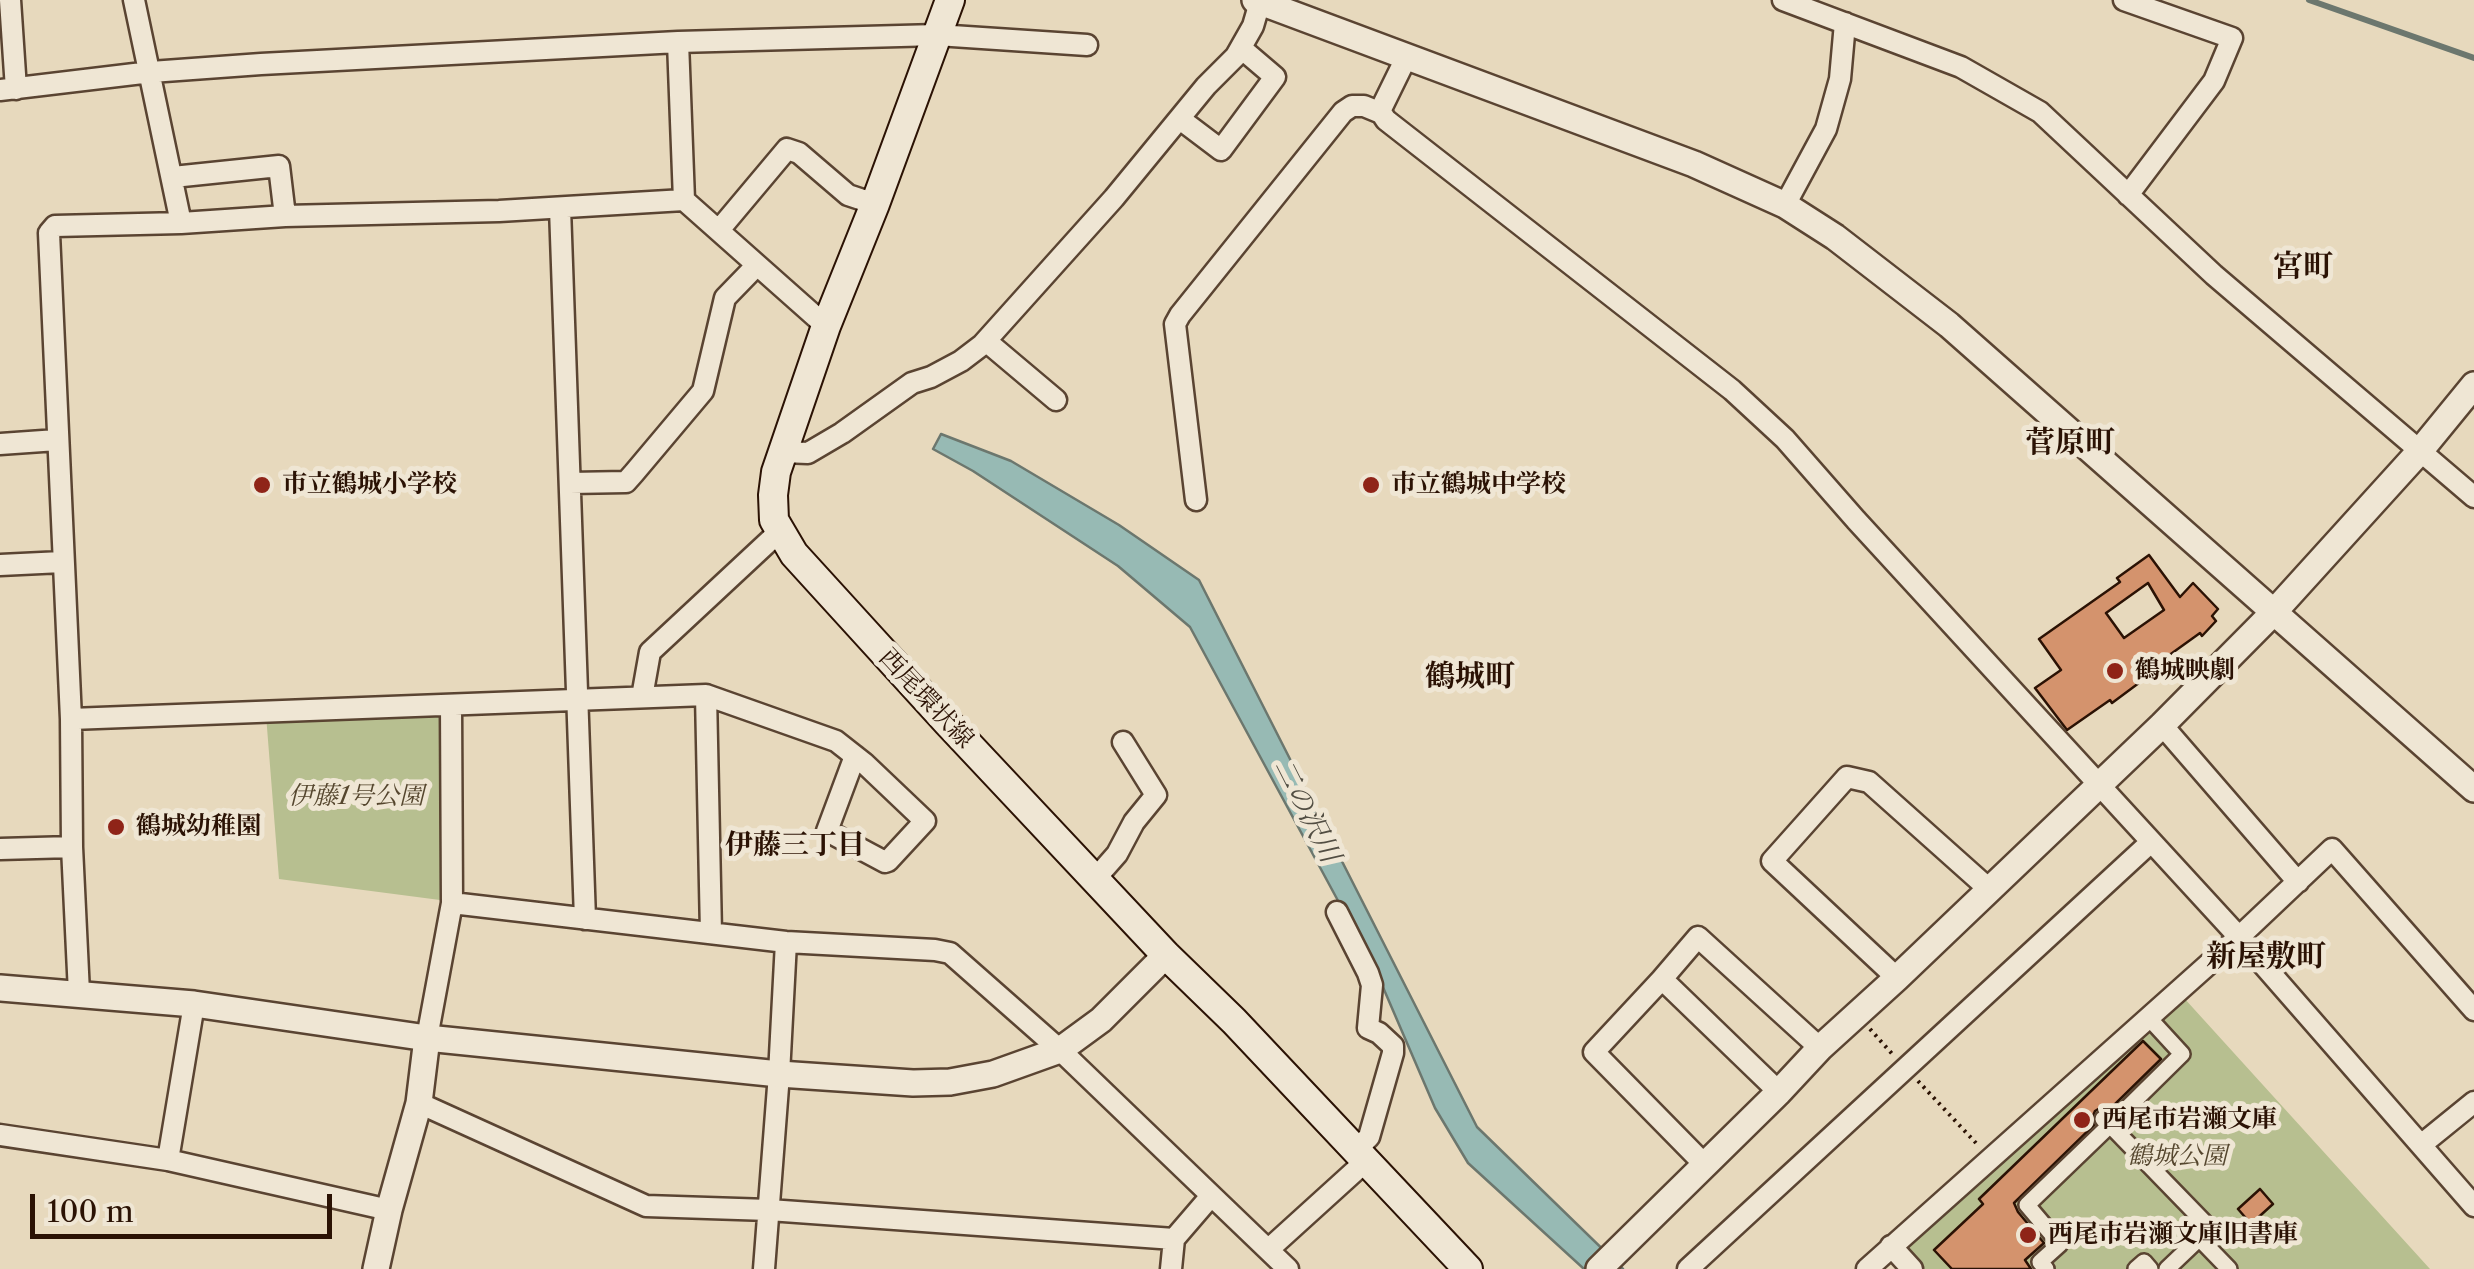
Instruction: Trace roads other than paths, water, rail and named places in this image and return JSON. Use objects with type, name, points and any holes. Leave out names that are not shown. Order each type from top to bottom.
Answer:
[{"type":"main road","name":"西尾環状線","points":[[950,0],[826,326],[776,472],[772,495],[774,520],[794,554],[948,723],[1468,1269]]},
{"type":"street","points":[[10,0],[8,89],[261,64],[678,42],[937,35],[1086,45]]},
{"type":"street","points":[[134,0],[181,222]]},
{"type":"street","points":[[1783,0],[1808,4],[1845,23],[1961,67],[2040,112],[2214,275],[2474,497]]},
{"type":"street","points":[[2124,0],[2232,38],[2214,81],[2128,194]]},
{"type":"street","points":[[783,452],[808,453],[842,434],[912,383],[962,361],[986,341],[1236,56],[1252,26],[1258,1],[1694,164],[1785,205],[1835,237],[1948,325],[2474,789]]},
{"type":"street","points":[[1785,205],[1826,129],[1840,79],[1845,23]]},
{"type":"street","points":[[678,42],[684,200]]},
{"type":"street","points":[[1180,118],[1222,150],[1274,77],[1241,48]]},
{"type":"street","points":[[1381,113],[1406,58]]},
{"type":"street","points":[[1196,500],[1176,324],[1180,315],[1343,112],[1352,106],[1364,106],[1381,113],[1732,390],[1785,439],[2239,937],[2474,1206]]},
{"type":"street","points":[[719,230],[787,149],[800,152],[848,196],[875,204]]},
{"type":"street","points":[[172,178],[279,166],[286,216]]},
{"type":"street","points":[[79,994],[49,234],[55,226],[684,200],[826,326]]},
{"type":"street","points":[[560,208],[586,919]]},
{"type":"street","points":[[570,483],[626,482],[703,391],[725,298],[758,264]]},
{"type":"street","points":[[986,341],[1056,400]]},
{"type":"street","points":[[1605,1267],[1820,1048],[2162,725],[2273,613],[2474,385]]},
{"type":"street","points":[[0,444],[57,440]]},
{"type":"street","points":[[642,696],[650,652],[780,531]]},
{"type":"street","points":[[0,565],[62,562]]},
{"type":"street","points":[[71,718],[706,695],[836,741],[855,756],[925,822],[888,862],[827,831],[855,756]]},
{"type":"street","points":[[706,695],[711,934]]},
{"type":"street","points":[[376,1269],[418,1104],[452,903],[450,705]]},
{"type":"street","points":[[2162,725],[2298,882]]},
{"type":"street","points":[[1094,880],[1118,854],[1134,822],[1156,795],[1123,742]]},
{"type":"street","points":[[1898,978],[1772,861],[1847,778],[1870,782],[1990,890]]},
{"type":"street","points":[[1688,1269],[2151,842]]},
{"type":"street","points":[[0,849],[72,847]]},
{"type":"street","points":[[1867,1269],[2332,849],[2474,1010]]},
{"type":"street","points":[[452,903],[786,942],[950,953],[1060,1050],[1288,1269]]},
{"type":"street","points":[[1268,1248],[1361,1156],[1393,1054],[1393,1046],[1368,1028],[1372,985],[1337,912]]},
{"type":"street","points":[[1705,1165],[1594,1052],[1698,938],[1820,1048]]},
{"type":"street","points":[[764,1269],[786,942]]},
{"type":"street","points":[[0,988],[194,1004],[427,1038],[780,1074],[950,1082],[992,1074],[1060,1050],[1101,1020],[1166,956]]},
{"type":"street","points":[[1662,979],[1779,1092]]},
{"type":"street","points":[[168,1160],[194,1004]]},
{"type":"street","points":[[2046,1269],[2040,1262],[2060,1244],[2027,1206],[2106,1122],[2182,1054],[2148,1017]]},
{"type":"street","points":[[2421,1145],[2474,1102]]},
{"type":"street","points":[[418,1104],[646,1206],[769,1210],[1174,1238]]},
{"type":"street","points":[[2106,1122],[2210,1228],[2167,1269]]},
{"type":"street","points":[[0,1135],[168,1160],[389,1210]]},
{"type":"street","points":[[1172,1269],[1174,1238],[1211,1196]]},
{"type":"street","points":[[2198,1237],[2229,1269]]},
{"type":"street","points":[[1892,1246],[1912,1269]]},
{"type":"street","points":[[2136,1269],[2144,1262],[2150,1269]]},
{"type":"water","name":"二の沢川","points":[[941,434],[1011,461],[1119,525],[1199,580],[1477,1127],[1623,1269],[1584,1269],[1468,1163],[1435,1108],[1376,971],[1190,627],[1118,566],[933,449]]},
{"type":"waterway","points":[[2309,0],[2474,58]]},
{"type":"place","name":"市立鶴城小学校","points":[[262,485]]},
{"type":"place","name":"市立鶴城中学校","points":[[1371,485]]},
{"type":"place","name":"鶴城映劇","points":[[2115,671]]},
{"type":"place","name":"鶴城幼稚園","points":[[116,827]]},
{"type":"place","name":"西尾市岩瀬文庫","points":[[2082,1120]]},
{"type":"place","name":"西尾市岩瀬文庫旧書庫","points":[[2028,1235]]},
{"type":"district","name":"宮町","points":[[2303,267]]},
{"type":"district","name":"菅原町","points":[[2070,443]]},
{"type":"district","name":"鶴城町","points":[[1470,677]]},
{"type":"district","name":"伊藤三丁目","points":[[795,846]]},
{"type":"district","name":"新屋敷町","points":[[2266,957]]},
{"type":"park label","name":"伊藤1号公園","points":[[356,797]]},
{"type":"park label","name":"鶴城公園","points":[[2177,1157]]}]
